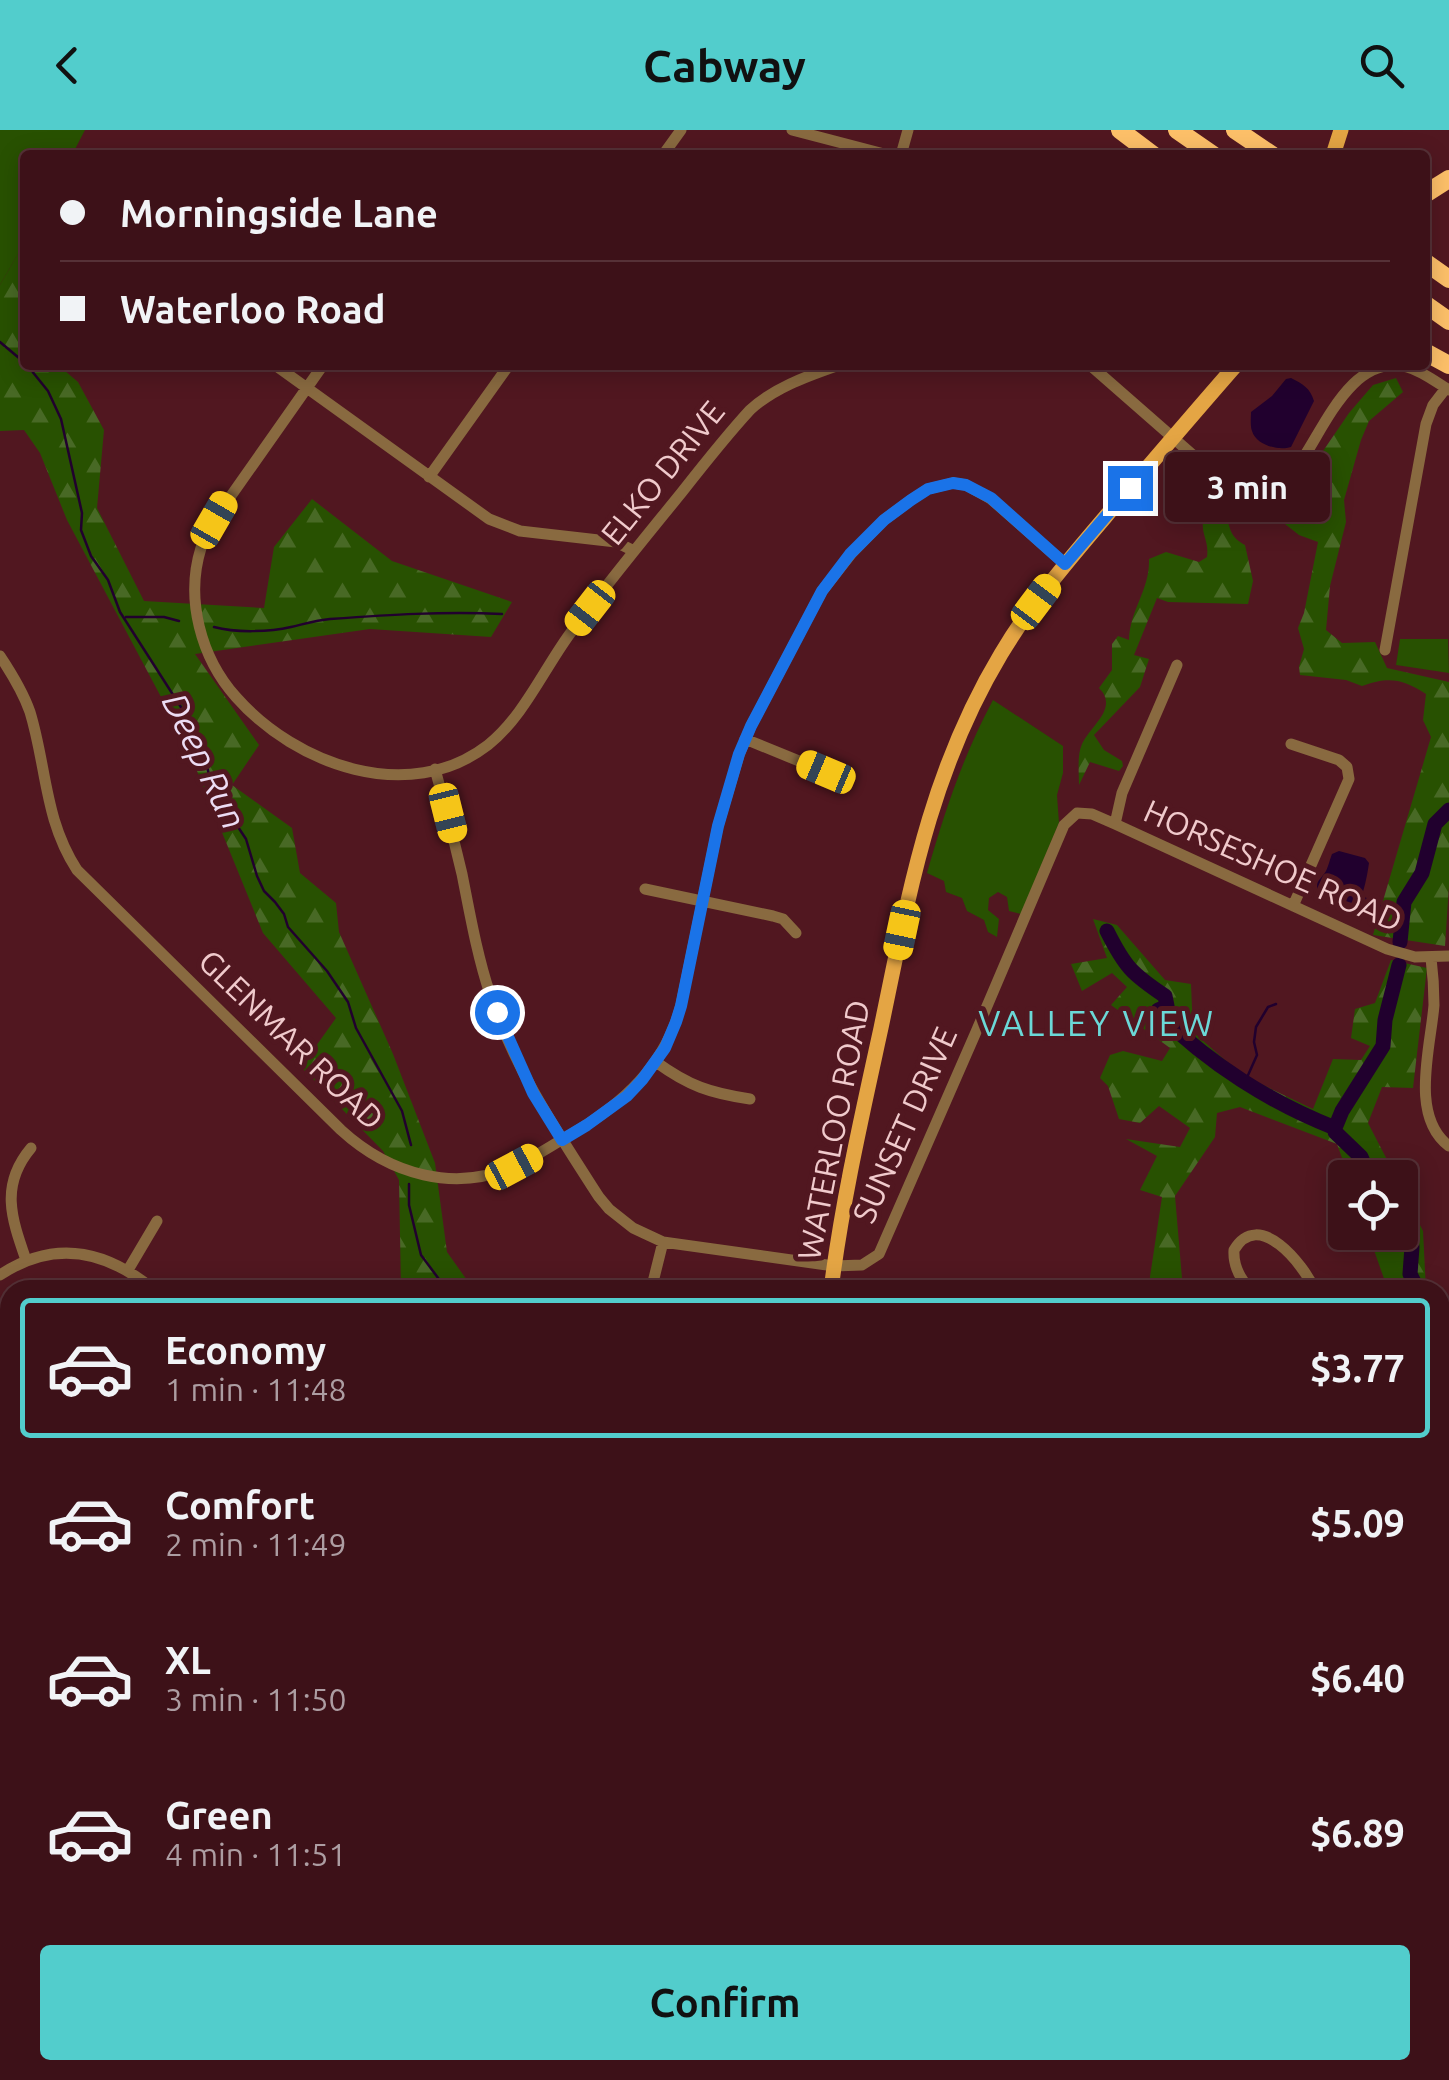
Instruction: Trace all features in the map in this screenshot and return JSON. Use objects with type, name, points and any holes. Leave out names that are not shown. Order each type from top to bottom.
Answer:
[{"type":"highway","points":[[1120,130],[1146,150]]},
{"type":"highway","points":[[1177,130],[1206,150]]},
{"type":"highway","points":[[1235,130],[1265,150]]},
{"type":"main road","name":"WATERLOO ROAD","points":[[833,1280],[852,1166],[913,875],[934,800],[960,732],[1000,656],[1065,564],[1232,370]]},
{"type":"street","points":[[792,130],[869,150]]},
{"type":"street","points":[[281,370],[474,510],[504,525],[538,535],[616,542],[634,551]]},
{"type":"street","name":"ELKO DRIVE","points":[[320,370],[224,503],[202,547],[195,591],[198,622],[217,672],[264,725],[302,749],[340,766],[395,775],[435,770],[473,754],[502,732],[516,717],[547,665],[634,551],[750,410],[764,397],[826,370]]},
{"type":"street","points":[[428,477],[506,370]]},
{"type":"street","points":[[1096,370],[1219,478],[1245,489],[1259,489],[1294,473],[1347,389],[1374,370]]},
{"type":"street","points":[[1384,650],[1426,424],[1434,405],[1448,389],[1416,370]]},
{"type":"street","name":"GLENMAR ROAD","points":[[0,656],[28,707],[51,815],[66,854],[77,870],[352,1140],[394,1167],[432,1178],[453,1179],[514,1167],[562,1140],[627,1096],[656,1062],[676,1022],[718,826],[745,739],[822,591],[884,520],[928,489],[953,483],[966,485],[991,498],[1065,564]]},
{"type":"street","points":[[1114,824],[1122,793],[1177,665]]},
{"type":"street","points":[[745,739],[826,772]]},
{"type":"street","points":[[1291,744],[1340,760],[1350,779],[1293,906]]},
{"type":"street","points":[[435,770],[490,994],[533,1093],[609,1210],[633,1228],[663,1242],[834,1266]]},
{"type":"street","name":"SUNSET DRIVE","points":[[834,1266],[862,1265],[879,1254],[1064,825],[1077,813]]},
{"type":"street","name":"HORSESHOE ROAD","points":[[1077,813],[1092,814],[1400,954],[1449,956]]},
{"type":"street","points":[[645,890],[782,918],[796,932]]},
{"type":"street","points":[[1431,958],[1434,1005],[1425,1095],[1436,1129],[1449,1146]]},
{"type":"street","points":[[656,1062],[693,1086],[750,1099]]},
{"type":"street","points":[[26,1260],[10,1215],[7,1191],[14,1168],[32,1148]]},
{"type":"street","points":[[128,1270],[158,1221]]},
{"type":"street","points":[[1243,1280],[1234,1266],[1234,1250],[1244,1238],[1262,1235],[1280,1244],[1310,1280]]},
{"type":"street","points":[[654,1280],[663,1242]]},
{"type":"street","points":[[0,1275],[26,1260],[80,1254],[111,1261],[141,1280]]},
{"type":"green space","points":[[0,130],[85,130],[75,150],[20,150],[20,251],[0,285]]},
{"type":"green space","points":[[20,251],[20,370],[64,370],[78,382],[104,430],[97,508],[144,601],[264,608],[274,547],[312,499],[392,561],[512,602],[491,637],[370,629],[195,654],[259,745],[232,785],[292,828],[300,873],[336,903],[339,932],[393,1054],[435,1163],[447,1252],[467,1280],[401,1280],[399,1180],[383,1151],[301,1067],[336,1018],[263,933],[186,744],[67,520],[40,453],[24,430],[0,431],[0,285]]},
{"type":"green space","points":[[1396,378],[1403,392],[1369,421],[1344,500],[1346,522],[1330,586],[1326,630],[1342,643],[1375,642],[1387,668],[1449,682],[1449,885],[1445,946],[1373,935],[1431,737],[1423,720],[1426,694],[1396,681],[1362,686],[1346,680],[1300,675],[1304,649],[1298,628],[1318,542],[1285,524],[1256,518],[1259,502],[1287,498],[1373,385]]},
{"type":"green space","points":[[1210,510],[1227,517],[1232,534],[1245,545],[1253,581],[1248,604],[1168,602],[1157,598],[1134,655],[1149,659],[1140,687],[1094,735],[1123,766],[1119,771],[1090,762],[1079,785],[1080,748],[1105,709],[1099,688],[1112,670],[1112,644],[1118,636],[1129,640],[1149,559],[1166,552],[1199,562],[1207,557],[1203,522]]},
{"type":"green space","points":[[1400,639],[1448,639],[1449,673],[1396,665]]},
{"type":"green space","points":[[993,700],[1063,746],[1063,773],[1057,795],[1059,823],[1021,914],[1009,911],[1007,897],[998,892],[989,898],[988,910],[999,919],[997,937],[988,932],[984,920],[967,911],[962,898],[946,892],[944,881],[927,873],[955,785]]},
{"type":"green space","points":[[1093,919],[1117,925],[1165,980],[1191,984],[1193,1032],[1242,1075],[1313,1109],[1333,1059],[1361,1060],[1370,1046],[1351,1038],[1355,1009],[1375,1003],[1391,960],[1427,968],[1413,1088],[1382,1087],[1368,1123],[1387,1160],[1343,1160],[1337,1144],[1240,1107],[1217,1113],[1215,1137],[1175,1196],[1182,1280],[1150,1280],[1162,1197],[1140,1190],[1157,1156],[1126,1139],[1180,1147],[1190,1128],[1159,1106],[1140,1123],[1119,1119],[1108,1086],[1100,1078],[1110,1055],[1123,1051],[1162,1061],[1170,1048],[1111,1005],[1127,987],[1112,973],[1082,991],[1071,964],[1107,958]]},
{"type":"green space","points":[[1418,1221],[1423,1231],[1425,1280],[1384,1280],[1374,1250],[1418,1250]]},
{"type":"shaded area","points":[[1291,378],[1306,387],[1314,401],[1291,447],[1268,446],[1254,436],[1251,412]]},
{"type":"shaded area","points":[[1339,851],[1365,858],[1369,863],[1358,905],[1318,892],[1318,883],[1332,854]]},
{"type":"waterway","name":"Deep Run","points":[[0,342],[20,359]]},
{"type":"waterway","name":"Deep Run","points":[[31,370],[48,391],[61,419],[82,513],[81,530],[91,556],[108,580],[120,612],[186,715],[216,794],[246,839],[264,891],[348,1002],[356,1028],[402,1111],[411,1145]]},
{"type":"waterway","points":[[214,627],[263,631],[330,619],[502,614]]},
{"type":"waterway","points":[[126,617],[179,621]]},
{"type":"waterway","points":[[1400,942],[1404,902],[1422,873],[1435,824],[1449,810]]},
{"type":"waterway","points":[[1362,897],[1401,916]]},
{"type":"waterway","points":[[1107,931],[1130,969],[1165,996],[1167,1006],[1158,1010],[1159,1014],[1178,1032],[1241,1080],[1287,1107],[1335,1128]]},
{"type":"waterway","points":[[1362,1160],[1335,1128],[1383,1046],[1385,1020],[1399,965]]},
{"type":"waterway","points":[[1245,1082],[1257,1055],[1256,1027],[1268,1007],[1276,1004]]},
{"type":"waterway","name":"Deep Run","points":[[409,1184],[409,1205],[421,1255],[440,1280]]},
{"type":"waterway","points":[[1412,1250],[1413,1280]]},
{"type":"district","name":"VALLEY VIEW","points":[[1097,1024]]},
{"type":"route","points":[[497,1012],[517,1062],[562,1140],[627,1096],[656,1062],[676,1022],[718,826],[745,739],[822,591],[850,554],[911,500],[928,489],[953,483],[991,498],[1065,564],[1130,488]]}]
